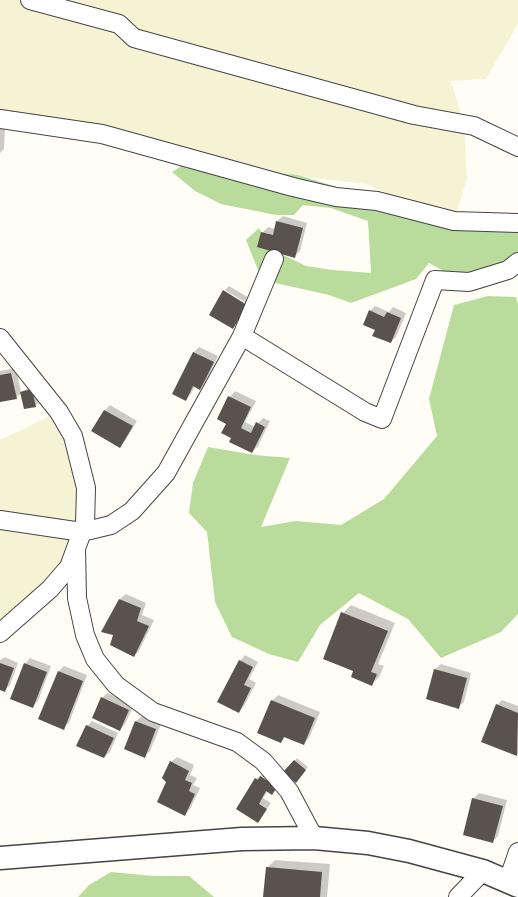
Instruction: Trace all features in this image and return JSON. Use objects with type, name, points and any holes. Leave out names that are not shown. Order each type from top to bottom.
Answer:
[{"type":"street","points":[[30,0],[119,24],[134,38],[414,115],[474,126],[518,147]]},
{"type":"street","points":[[0,119],[102,134],[292,188],[336,197],[378,201],[454,221],[518,223]]},
{"type":"street","points":[[0,520],[79,540],[111,525],[132,511],[166,473],[242,336],[274,259]]},
{"type":"street","points":[[242,336],[365,412],[382,419],[435,280],[469,282],[508,270],[518,262]]},
{"type":"street","points":[[0,338],[59,412],[73,436],[86,488],[85,524],[69,567],[0,633]]},
{"type":"street","points":[[79,540],[77,598],[85,635],[95,659],[116,685],[153,712],[237,742],[263,761],[289,791],[314,838]]},
{"type":"street","points":[[0,858],[242,839],[314,838],[368,843],[409,851],[483,871],[513,883],[518,852]]},
{"type":"street","points":[[458,897],[483,871]]},
{"type":"shaded area","points":[[0,0],[518,0],[518,24],[486,79],[451,81],[464,124],[467,179],[454,221],[365,184],[260,171],[0,118]]},
{"type":"shaded area","points":[[52,415],[66,436],[85,524],[73,557],[0,622],[0,440]]},
{"type":"green space","points":[[194,158],[249,170],[298,175],[465,231],[499,230],[518,227],[518,258],[460,280],[429,263],[416,279],[351,303],[329,295],[262,280],[246,240],[259,228],[271,249],[306,266],[371,273],[368,221],[331,208],[303,205],[294,215],[276,215],[221,204],[195,191],[172,172]]},
{"type":"green space","points":[[488,296],[516,297],[518,304],[518,614],[501,632],[441,658],[408,619],[359,593],[320,625],[298,662],[269,654],[232,637],[215,602],[207,532],[189,513],[193,483],[208,447],[255,455],[290,458],[261,527],[296,521],[341,525],[384,499],[437,436],[429,399],[454,305]]},
{"type":"green space","points":[[111,872],[154,876],[189,876],[214,897],[78,897],[89,885]]},
{"type":"building","points":[[276,221],[303,228],[295,258],[257,247],[261,232],[273,235]]},
{"type":"building","points":[[223,290],[247,305],[233,329],[209,315]]},
{"type":"building","points":[[369,310],[384,317],[387,312],[401,318],[391,343],[372,336],[375,330],[363,325]]},
{"type":"building","points":[[193,352],[214,362],[200,390],[193,386],[186,401],[172,394]]},
{"type":"building","points":[[11,373],[17,399],[0,402],[0,375]]},
{"type":"building","points":[[32,389],[36,407],[24,409],[20,392]]},
{"type":"building","points":[[228,396],[251,407],[241,428],[251,433],[256,422],[265,427],[252,453],[229,442],[231,438],[221,433],[226,424],[217,419]]},
{"type":"building","points":[[104,410],[133,426],[120,448],[91,431]]},
{"type":"building","points":[[119,599],[141,608],[137,621],[149,626],[134,657],[110,645],[113,635],[101,632]]},
{"type":"building","points":[[341,612],[388,631],[371,672],[377,674],[372,686],[351,677],[353,671],[323,659]]},
{"type":"building","points":[[239,660],[253,667],[244,685],[251,688],[239,713],[217,702]]},
{"type":"building","points":[[0,663],[14,668],[5,692],[0,690]]},
{"type":"building","points":[[24,663],[47,672],[33,708],[10,699]]},
{"type":"building","points":[[434,669],[467,678],[459,709],[426,699]]},
{"type":"building","points":[[58,671],[83,681],[64,730],[38,719]]},
{"type":"building","points":[[101,697],[129,710],[120,731],[92,718]]},
{"type":"building","points":[[271,700],[315,718],[304,745],[284,737],[281,743],[257,733]]},
{"type":"building","points":[[496,704],[518,713],[517,756],[481,742]]},
{"type":"building","points":[[135,721],[156,729],[145,758],[124,749]]},
{"type":"building","points":[[86,725],[114,738],[104,758],[76,746]]},
{"type":"building","points":[[294,760],[306,770],[296,783],[283,772]]},
{"type":"building","points":[[170,761],[189,771],[185,780],[192,783],[189,791],[195,794],[185,816],[157,802],[166,782],[162,778]]},
{"type":"building","points":[[260,776],[277,787],[272,795],[266,791],[259,804],[267,809],[258,823],[236,809],[255,778],[258,780]]},
{"type":"building","points":[[472,798],[503,806],[493,843],[463,835]]},
{"type":"building","points":[[266,867],[322,872],[320,897],[263,897]]}]
